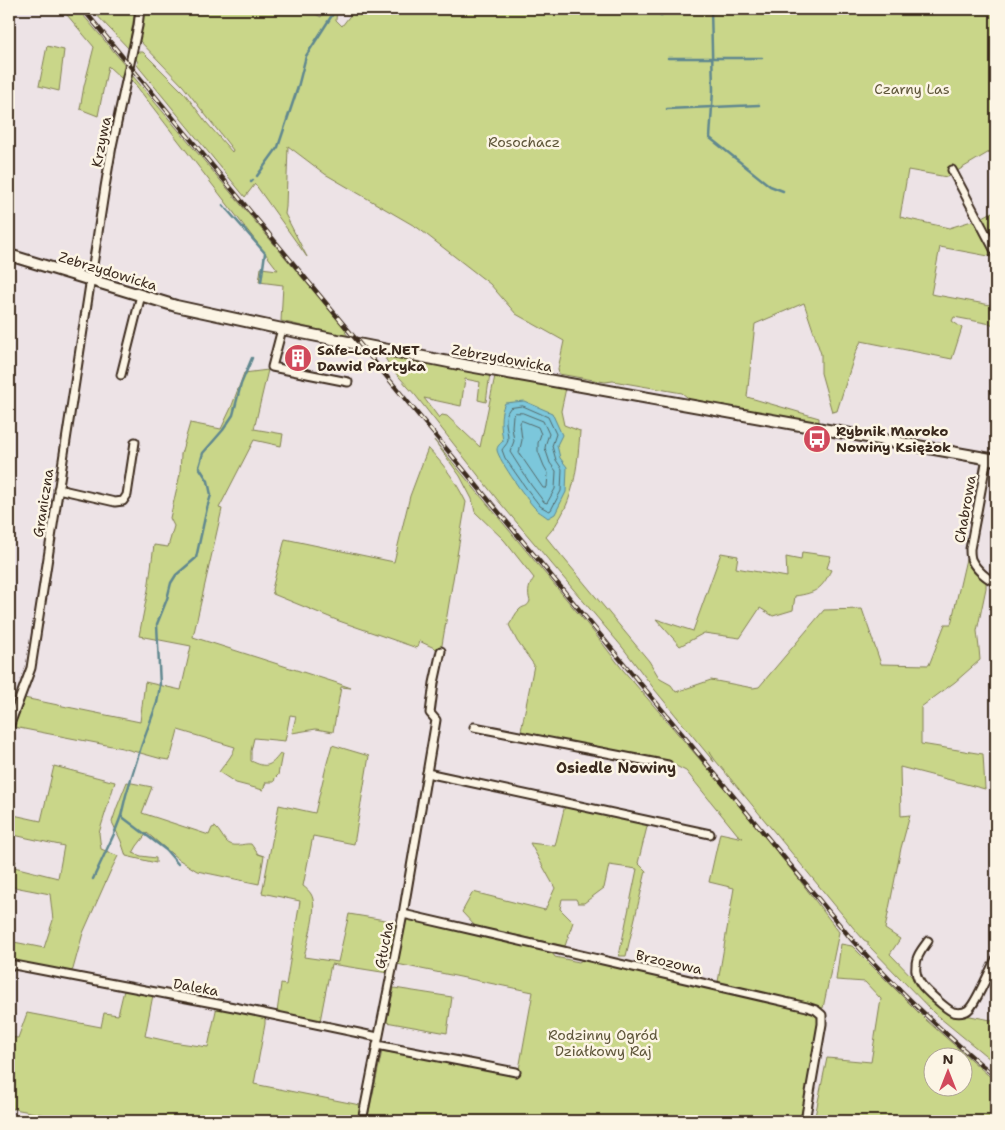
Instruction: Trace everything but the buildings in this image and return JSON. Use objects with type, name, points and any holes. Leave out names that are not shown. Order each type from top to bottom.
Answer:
[{"type":"street","name":"Krzywa","points":[[91,280],[112,146],[130,67],[140,9]]},
{"type":"street","points":[[952,170],[996,253]]},
{"type":"street","name":"Zebrzydowicka","points":[[9,255],[199,311],[282,329],[486,369],[992,459]]},
{"type":"street","name":"Graniczna","points":[[9,727],[31,668],[91,280]]},
{"type":"street","points":[[121,375],[141,295]]},
{"type":"street","points":[[282,329],[272,367],[348,382]]},
{"type":"street","points":[[58,489],[115,502],[124,500],[135,442]]},
{"type":"street","name":"Chabrowa","points":[[992,459],[970,549],[971,560],[985,576],[996,582]]},
{"type":"street","name":"Głucha","points":[[362,1121],[402,914],[436,720],[430,714],[441,651]]},
{"type":"street","points":[[474,728],[668,765]]},
{"type":"street","points":[[427,773],[710,834]]},
{"type":"street","name":"Brzozowa","points":[[402,914],[573,952],[816,1010],[822,1015],[822,1024],[805,1121]]},
{"type":"street","points":[[928,941],[916,962],[917,977],[920,983],[949,1010],[957,1013],[969,1010],[996,959]]},
{"type":"street","name":"Daleka","points":[[9,964],[240,1008],[378,1037]]},
{"type":"street","points":[[988,973],[996,974]]},
{"type":"street","points":[[377,1045],[516,1072]]},
{"type":"green space","points":[[62,9],[78,9],[126,66],[122,79],[108,66],[98,116],[80,109],[94,47]]},
{"type":"green space","points":[[91,9],[135,9],[129,49]]},
{"type":"green space","points":[[142,9],[311,9],[310,11],[321,17],[326,9],[337,9],[336,20],[342,26],[355,9],[996,9],[996,145],[991,151],[947,177],[908,170],[900,217],[949,228],[975,220],[994,257],[940,247],[931,294],[996,306],[996,325],[954,317],[952,321],[962,328],[952,359],[861,341],[837,411],[832,412],[821,373],[821,354],[804,303],[755,324],[747,397],[819,418],[819,424],[692,401],[682,393],[559,374],[558,369],[564,341],[516,314],[490,284],[418,228],[325,174],[288,146],[285,214],[307,257],[255,184],[245,197],[137,65],[138,52],[143,52],[185,94],[232,152],[233,150],[183,86],[138,39]]},
{"type":"green space","points":[[47,46],[64,50],[59,91],[39,86]]},
{"type":"green space","points":[[132,75],[347,331],[345,332],[349,337],[281,321],[283,285],[259,282],[261,268],[278,270],[131,79]]},
{"type":"green space","points":[[996,210],[996,247],[981,218]]},
{"type":"green space","points":[[385,358],[490,374],[486,402],[478,400],[480,382],[465,379],[461,406],[424,398],[439,418],[442,415],[447,416],[480,447],[495,376],[566,388],[561,411],[564,425],[580,431],[577,466],[572,489],[564,511],[546,537],[649,661],[660,679],[671,685],[676,692],[711,680],[753,688],[759,687],[824,610],[862,609],[881,664],[929,665],[945,624],[951,624],[966,559],[986,582],[977,631],[980,660],[955,682],[921,707],[921,744],[983,754],[985,789],[900,767],[901,816],[910,815],[901,848],[885,929],[900,939],[890,954],[949,1013],[996,1021],[996,1064],[934,1013],[868,945],[868,942],[856,931],[709,751],[714,762],[623,648],[496,498]]},
{"type":"green space","points":[[268,370],[254,429],[283,434],[281,446],[254,440],[219,508],[222,509],[193,637],[351,688],[341,687],[333,732],[316,729],[292,733],[296,716],[290,715],[285,741],[254,738],[251,761],[260,765],[267,765],[282,754],[278,775],[274,782],[266,782],[263,790],[236,783],[219,772],[235,747],[178,730],[170,760],[122,748],[14,727],[24,698],[140,722],[145,682],[181,690],[191,646],[139,636],[154,545],[168,547],[174,526],[170,518],[180,474],[181,454],[190,423],[221,429],[244,373]]},
{"type":"green space","points":[[434,440],[623,670],[733,798],[839,932],[823,1008],[718,982],[734,888],[709,882],[720,833],[743,838],[738,835],[686,771],[672,764],[586,747],[521,731],[534,665],[517,641],[509,625],[518,611],[529,603],[529,589],[534,578],[504,540],[475,512],[472,499],[460,476]]},
{"type":"green space","points":[[428,448],[440,461],[466,502],[441,651],[419,641],[417,648],[339,621],[273,594],[272,589],[285,539],[394,562],[410,496]]},
{"type":"green space","points":[[802,552],[831,556],[827,568],[831,570],[825,582],[818,589],[795,596],[793,610],[773,616],[760,608],[740,638],[704,633],[680,646],[656,619],[693,631],[721,553],[738,556],[736,568],[787,577],[786,557],[801,560]]},
{"type":"green space","points":[[332,745],[369,756],[354,844],[313,836],[303,886],[311,894],[314,907],[312,925],[304,957],[338,962],[349,914],[397,922],[388,973],[331,964],[320,1021],[277,1012],[281,984],[286,985],[300,901],[262,893],[279,805],[315,813]]},
{"type":"green space","points":[[54,766],[115,782],[99,833],[101,849],[118,856],[83,933],[70,974],[9,962],[9,941],[44,948],[53,920],[50,894],[9,886],[9,861],[16,861],[14,867],[58,878],[64,846],[9,834],[9,814],[41,821]]},
{"type":"green space","points":[[127,782],[152,787],[142,813],[209,835],[212,828],[215,827],[232,845],[251,844],[258,854],[264,856],[259,884],[197,871],[178,859],[147,833],[133,853],[156,858],[156,863],[126,856],[112,822]]},
{"type":"green space","points":[[565,805],[648,823],[638,863],[646,871],[626,956],[619,956],[637,869],[609,865],[604,888],[584,903],[578,903],[576,899],[562,899],[560,909],[573,922],[565,946],[475,926],[462,912],[473,892],[545,910],[555,888],[530,843],[555,846]]},
{"type":"green space","name":"Rodzinny Ogród Działkowy Raj","points":[[405,916],[549,949],[555,957],[579,962],[585,958],[807,1009],[815,1014],[819,1020],[800,1121],[367,1121],[382,1051],[518,1075],[533,992],[397,964]]},
{"type":"green space","points":[[841,944],[852,946],[926,1020],[958,1048],[922,1048],[922,1098],[972,1098],[972,1061],[996,1082],[996,1121],[814,1121],[827,1058],[871,1062],[881,999],[865,982],[836,980]]},
{"type":"green space","points":[[394,988],[452,997],[447,1033],[386,1022]]},
{"type":"green space","points":[[124,990],[153,995],[145,1036],[172,1042],[208,1047],[217,1006],[265,1017],[254,1084],[365,1106],[362,1121],[77,1121],[9,1108],[9,1037],[18,1038],[27,1013],[101,1027],[104,1013],[118,1015]]},
{"type":"water","points":[[524,401],[552,413],[562,435],[557,445],[560,458],[567,467],[566,492],[555,514],[548,518],[534,507],[522,491],[508,472],[497,450],[503,441],[501,417],[505,403]]},
{"type":"waterway","points":[[257,176],[278,147],[306,56],[336,9]]},
{"type":"waterway","points":[[659,9],[661,16]]},
{"type":"waterway","points":[[711,9],[713,90],[710,138],[770,186],[783,191]]},
{"type":"waterway","points":[[668,58],[762,58]]},
{"type":"waterway","points":[[667,109],[759,105]]},
{"type":"waterway","points":[[223,205],[265,253],[261,282]]},
{"type":"waterway","points":[[93,879],[121,816],[141,747],[157,703],[160,686],[157,624],[171,583],[176,575],[196,558],[211,495],[208,481],[199,467],[203,453],[233,415],[241,384],[252,358]]},
{"type":"waterway","points":[[121,816],[166,850],[178,864]]},
{"type":"railway","points":[[83,9],[853,941],[922,1012],[996,1077]]},
{"type":"place","name":"Safe-Lock.NET Dawid Partyka","points":[[298,358]]},
{"type":"place","name":"Rybnik Maroko Nowiny Księżok","points":[[817,439]]},
{"type":"district","name":"Osiedle Nowiny","points":[[616,768]]},
{"type":"park label","name":"Czarny Las","points":[[912,89]]},
{"type":"park label","name":"Rosochacz","points":[[524,142]]}]
